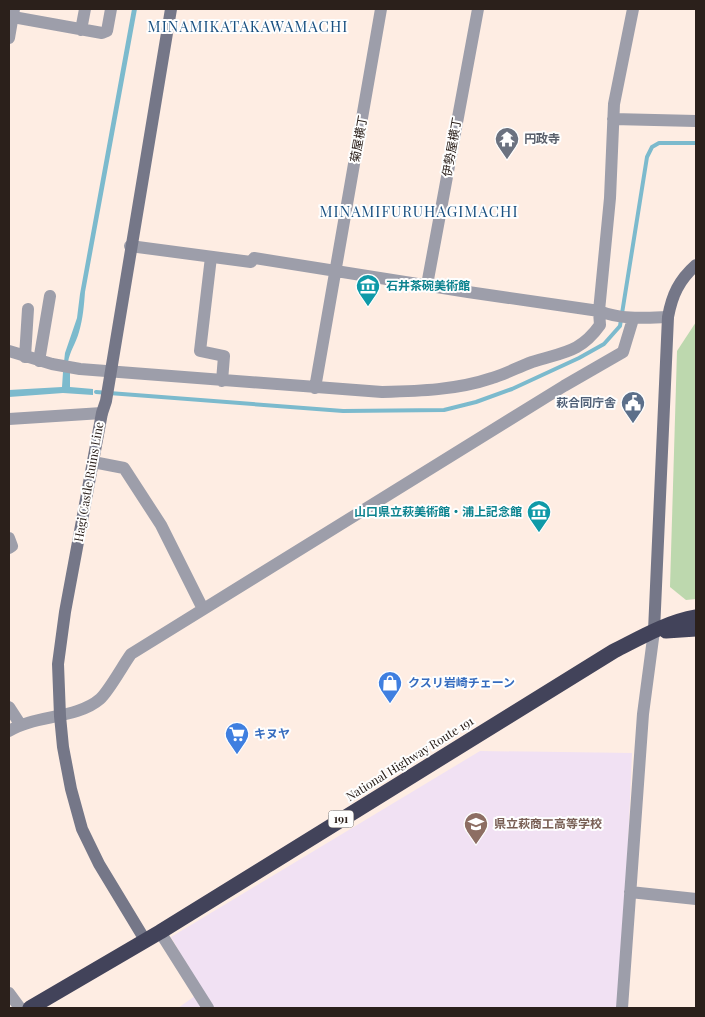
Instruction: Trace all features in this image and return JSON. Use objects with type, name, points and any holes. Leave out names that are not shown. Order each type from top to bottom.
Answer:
[{"type":"highway","name":"National Highway Route 191","points":[[30,1008],[160,932],[614,651],[654,631],[696,617]]},
{"type":"highway","name":"National Highway Route 191","points":[[654,631],[696,629]]},
{"type":"main road","name":"Hagi Castle Ruins Line","points":[[145,940],[99,864],[82,829],[71,789],[63,747],[60,716],[59,655],[65,612],[111,371],[170,9]]},
{"type":"main road","points":[[654,631],[668,317],[672,299],[678,286],[686,274],[696,265]]},
{"type":"street","points":[[81,30],[85,9]]},
{"type":"street","points":[[9,38],[13,13],[81,30],[102,33],[107,31],[111,9]]},
{"type":"street","name":"菊屋横丁","points":[[315,388],[381,9]]},
{"type":"street","name":"伊勢屋横丁","points":[[427,285],[478,9]]},
{"type":"street","points":[[9,352],[39,361],[80,369],[382,392],[424,391],[473,384],[576,348],[590,338],[600,325],[599,311],[610,198],[614,104],[633,9]]},
{"type":"street","points":[[614,119],[696,121]]},
{"type":"street","points":[[130,246],[251,262],[254,258],[599,311],[612,316],[630,318],[668,317]]},
{"type":"street","points":[[211,256],[200,352],[224,356],[222,381]]},
{"type":"street","points":[[39,361],[50,296]]},
{"type":"street","points":[[26,357],[28,309]]},
{"type":"street","points":[[9,707],[14,728],[89,706],[101,698],[131,654],[564,386],[623,352],[630,318]]},
{"type":"street","points":[[9,419],[104,407]]},
{"type":"street","points":[[93,462],[124,468],[161,525],[203,609]]},
{"type":"street","points":[[9,538],[12,546],[9,548]]},
{"type":"street","points":[[622,1008],[643,714],[654,631]]},
{"type":"street","points":[[630,892],[696,898]]},
{"type":"street","points":[[160,932],[208,1008]]},
{"type":"street","points":[[9,993],[20,1008]]},
{"type":"shaded area","name":"県立萩商工高等学校","points":[[480,751],[632,753],[621,1008],[178,1008],[202,991],[171,937]]},
{"type":"green space","points":[[696,322],[696,599],[686,600],[670,587],[677,351]]},
{"type":"water","points":[[132,9],[137,9],[85,292],[84,307],[78,336],[68,362],[64,362],[65,353],[77,318]]},
{"type":"water","points":[[63,372],[70,372],[70,387],[93,389],[93,395],[63,393],[9,397],[9,390],[62,387]]},
{"type":"waterway","points":[[96,392],[343,411],[444,410],[476,402],[512,389],[579,358],[604,344],[620,326],[647,157],[652,147],[659,143],[696,143]]},
{"type":"place","name":"円政寺","points":[[507,160]]},
{"type":"place","name":"石井茶碗美術館","points":[[368,307]]},
{"type":"place","name":"萩合同庁舎","points":[[633,424]]},
{"type":"place","name":"山口県立萩美術館・浦上記念館","points":[[539,533]]},
{"type":"place","name":"クスリ岩崎チェーン","points":[[390,704]]},
{"type":"place","name":"キヌヤ","points":[[237,755]]},
{"type":"place","name":"県立萩商工高等学校","points":[[476,845]]},
{"type":"district","name":"MINAMIKATAKAWAMACHI","points":[[248,27]]},
{"type":"district","name":"MINAMIFURUHAGIMACHI","points":[[419,212]]}]
